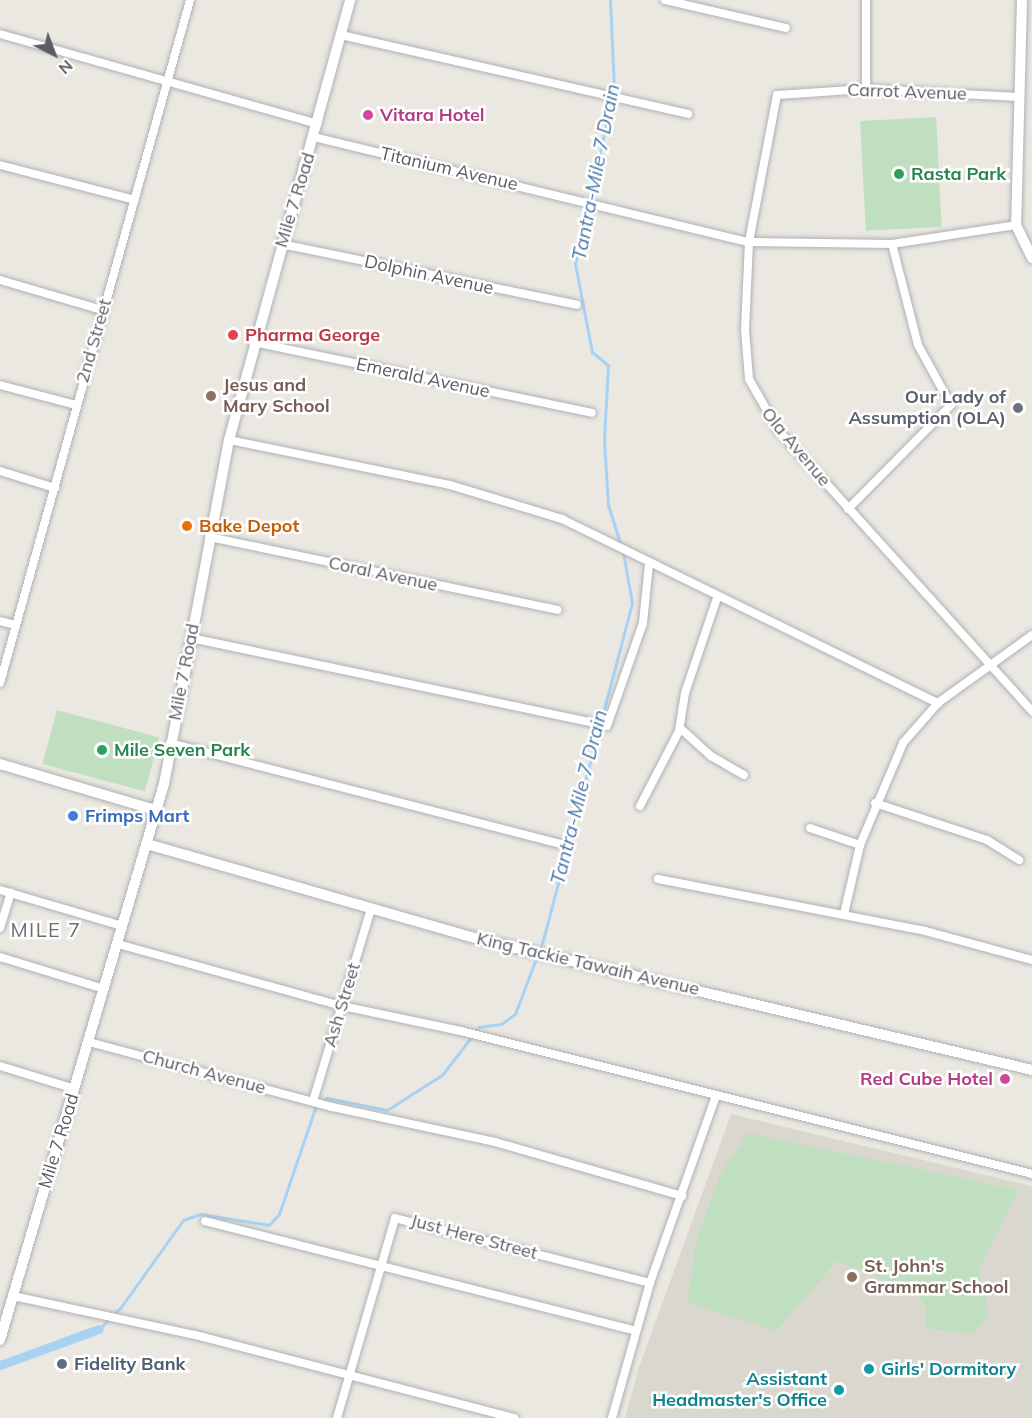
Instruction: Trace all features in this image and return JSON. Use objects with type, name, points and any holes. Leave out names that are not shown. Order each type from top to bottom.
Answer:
[{"type":"street","name":"2nd Street","points":[[0,683],[190,0]]},
{"type":"street","name":"Mile 7 Road","points":[[0,1340],[147,844],[170,743],[229,440],[253,342],[318,124],[350,0]]},
{"type":"street","points":[[665,0],[786,28]]},
{"type":"street","points":[[866,0],[866,89]]},
{"type":"street","points":[[1022,0],[1016,225],[1032,258]]},
{"type":"street","points":[[0,34],[318,124]]},
{"type":"street","points":[[341,35],[688,114]]},
{"type":"street","name":"Carrot Avenue","points":[[796,91],[866,89],[1019,97]]},
{"type":"street","name":"Ola Avenue","points":[[796,91],[782,92],[774,101],[749,242],[745,330],[749,379],[778,430],[1032,711]]},
{"type":"street","name":"Titanium Avenue","points":[[314,137],[749,242],[892,244],[1016,225]]},
{"type":"street","points":[[0,165],[135,200]]},
{"type":"street","name":"Dolphin Avenue","points":[[281,244],[577,305]]},
{"type":"street","points":[[848,509],[951,405],[918,345],[892,244]]},
{"type":"street","points":[[0,280],[102,310]]},
{"type":"street","name":"Emerald Avenue","points":[[253,342],[592,413]]},
{"type":"street","points":[[0,385],[76,405]]},
{"type":"street","points":[[229,440],[520,504],[617,548],[938,703]]},
{"type":"street","points":[[0,471],[54,488]]},
{"type":"street","name":"Coral Avenue","points":[[209,537],[557,610]]},
{"type":"street","points":[[190,638],[607,726],[643,623],[649,564]]},
{"type":"street","points":[[640,806],[662,772],[680,728],[685,693],[717,598]]},
{"type":"street","points":[[0,621],[16,626]]},
{"type":"street","points":[[844,914],[860,845],[875,803],[903,743],[938,703],[993,667],[1032,635]]},
{"type":"street","points":[[680,728],[702,750],[744,775]]},
{"type":"street","points":[[170,743],[561,844]]},
{"type":"street","points":[[0,764],[155,810]]},
{"type":"street","points":[[875,803],[987,840],[1019,860]]},
{"type":"street","points":[[810,828],[860,845]]},
{"type":"street","name":"King Tackie Tawaih Avenue","points":[[147,844],[371,909],[532,951],[1032,1070]]},
{"type":"street","points":[[658,879],[844,914],[1032,960]]},
{"type":"street","points":[[0,890],[122,926]]},
{"type":"street","points":[[0,928],[11,893]]},
{"type":"street","name":"Ash Street","points":[[315,1101],[371,909]]},
{"type":"street","points":[[118,944],[342,1006],[461,1030],[1032,1174]]},
{"type":"street","points":[[0,957],[104,989]]},
{"type":"street","name":"Church Avenue","points":[[90,1042],[332,1107],[495,1142],[682,1196]]},
{"type":"street","points":[[0,1066],[75,1089]]},
{"type":"street","points":[[612,1418],[650,1283],[716,1096]]},
{"type":"street","name":"Just Here Street","points":[[337,1418],[381,1263],[398,1217],[650,1283]]},
{"type":"street","points":[[205,1221],[381,1263],[635,1331]]},
{"type":"street","points":[[13,1296],[103,1314],[514,1418]]},
{"type":"shaded area","name":"St. John's Grammar School","points":[[731,1114],[1032,1186],[1032,1418],[625,1418],[639,1367]]},
{"type":"green space","name":"Rasta Park","points":[[936,117],[942,227],[866,231],[860,121]]},
{"type":"green space","name":"Mile Seven Park","points":[[57,710],[159,737],[145,792],[43,764]]},
{"type":"green space","points":[[748,1133],[1019,1190],[978,1272],[989,1314],[974,1334],[925,1328],[926,1306],[913,1291],[837,1261],[776,1331],[687,1302],[697,1239],[719,1176]]},
{"type":"waterway","name":"Tantra-Mile 7 Drain","points":[[610,0],[614,89],[575,264],[592,352],[608,365],[604,440],[608,505],[621,546]]},
{"type":"waterway","name":"Tantra-Mile 7 Drain","points":[[99,1329],[121,1307],[183,1220],[200,1214],[269,1225],[279,1214],[315,1108],[327,1098],[387,1110],[442,1075],[479,1027],[501,1024],[515,1014],[543,940],[632,603],[623,552]]},
{"type":"waterway","points":[[0,1365],[99,1329]]},
{"type":"place","name":"Vitara Hotel","points":[[368,115]]},
{"type":"place","name":"Rasta Park","points":[[899,174]]},
{"type":"place","name":"Pharma George","points":[[233,335]]},
{"type":"place","name":"Jesus and Mary School","points":[[211,396]]},
{"type":"place","name":"Our Lady of Assumption (OLA)","points":[[1018,408]]},
{"type":"place","name":"Bake Depot","points":[[187,526]]},
{"type":"place","name":"Mile Seven Park","points":[[102,750]]},
{"type":"place","name":"Frimps Mart","points":[[73,816]]},
{"type":"place","name":"Red Cube Hotel","points":[[1005,1079]]},
{"type":"place","name":"St. John's Grammar School","points":[[852,1277]]},
{"type":"place","name":"Fidelity Bank","points":[[62,1364]]},
{"type":"place","name":"Girls' Dormitory","points":[[869,1369]]},
{"type":"place","name":"Assistant Headmaster's Office","points":[[839,1390]]},
{"type":"district","name":"MILE 7","points":[[46,929]]}]
